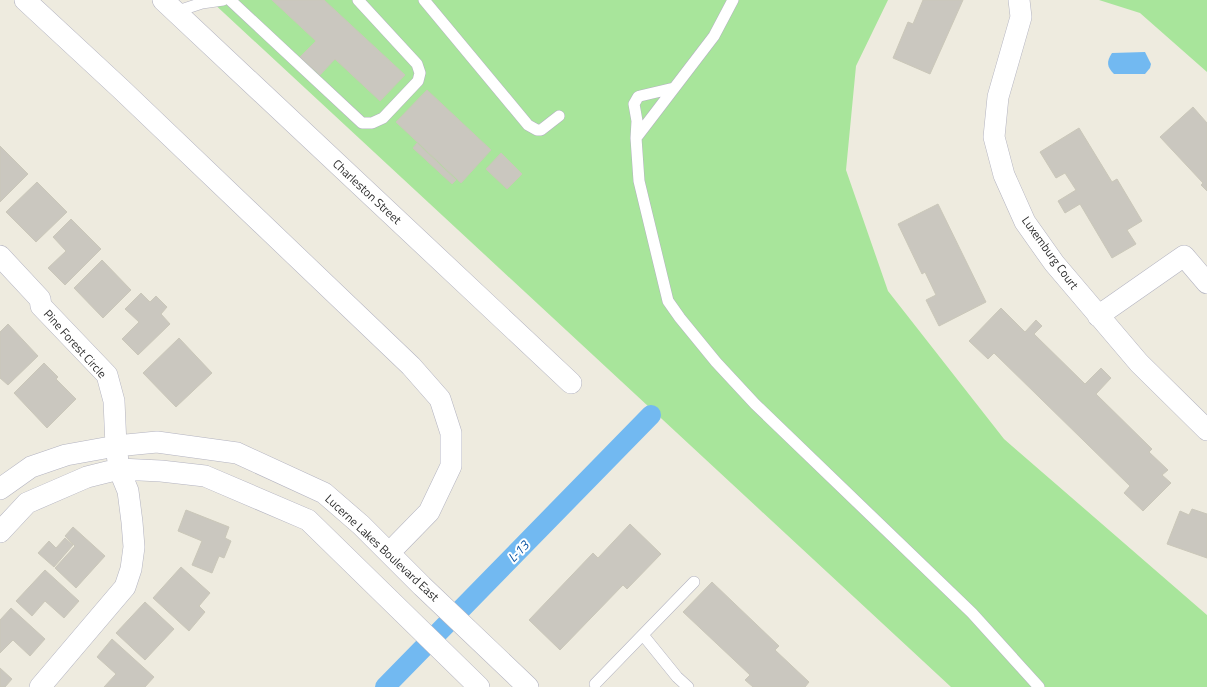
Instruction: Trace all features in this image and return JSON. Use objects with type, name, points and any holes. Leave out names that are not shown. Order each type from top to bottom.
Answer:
[{"type":"street","points":[[24,0],[121,89],[410,366],[440,399],[451,433],[451,466],[428,512],[389,553]]},
{"type":"street","name":"Luxemburg Court","points":[[1019,0],[1021,17],[998,97],[994,137],[1004,175],[1025,222],[1054,263],[1139,363],[1207,430]]},
{"type":"street","name":"Charleston Street","points":[[169,6],[571,383]]},
{"type":"street","name":"Pine Forest Circle","points":[[0,256],[40,299],[41,306],[107,375],[114,401],[116,446],[119,469],[128,491],[134,547],[131,569],[124,587],[40,687]]},
{"type":"street","points":[[1098,316],[1184,256],[1207,283]]},
{"type":"street","name":"Lucerne Lakes Boulevard East","points":[[0,489],[31,467],[66,456],[116,446],[157,442],[237,453],[324,493],[361,525],[418,582],[528,687]]},
{"type":"street","points":[[0,532],[27,503],[87,477],[119,469],[161,471],[205,476],[308,520],[479,687]]},
{"type":"street","points":[[394,605],[418,582]]},
{"type":"lane","points":[[169,6],[223,0]]},
{"type":"lane","points":[[230,0],[362,123],[372,123],[383,118],[418,81],[420,72],[417,64],[358,0]]},
{"type":"lane","points":[[424,0],[528,124],[537,130],[541,130],[559,116]]},
{"type":"lane","points":[[636,138],[714,36],[733,0]]},
{"type":"lane","points":[[674,88],[640,96],[635,100],[634,104],[637,120],[636,138],[639,181],[668,301],[716,362],[755,404],[972,612],[1039,687]]},
{"type":"lane","points":[[595,684],[694,582]]},
{"type":"lane","points":[[643,636],[677,677],[688,687]]},
{"type":"green space","points":[[210,0],[888,0],[856,66],[846,170],[888,291],[1004,439],[1207,615],[1207,687],[951,687]]},
{"type":"green space","points":[[1099,0],[1207,0],[1207,72],[1140,13]]},
{"type":"water","points":[[1145,52],[1151,64],[1150,68],[1145,74],[1114,74],[1109,67],[1108,62],[1112,53]]},
{"type":"building","points":[[272,0],[324,0],[405,75],[380,101],[335,59],[320,75],[300,57],[316,41]]},
{"type":"building","points":[[923,0],[963,0],[930,74],[893,58],[908,22],[913,24]]},
{"type":"building","points":[[427,90],[491,150],[461,183],[396,122]]},
{"type":"building","points":[[1193,107],[1207,123],[1207,191],[1201,185],[1203,183],[1160,137]]},
{"type":"building","points":[[1079,128],[1112,182],[1117,179],[1142,221],[1127,230],[1136,244],[1112,258],[1080,204],[1065,213],[1058,201],[1076,190],[1065,173],[1056,178],[1040,152]]},
{"type":"building","points":[[417,143],[456,180],[452,184],[413,148]]},
{"type":"building","points":[[0,146],[28,174],[0,202]]},
{"type":"building","points":[[501,153],[522,174],[507,189],[486,169]]},
{"type":"building","points":[[37,182],[67,212],[36,242],[6,212]]},
{"type":"building","points":[[938,204],[986,302],[939,326],[926,300],[936,295],[925,272],[922,274],[898,224]]},
{"type":"building","points":[[71,219],[101,249],[65,285],[48,268],[66,251],[53,237]]},
{"type":"building","points":[[102,260],[131,290],[103,318],[74,288]]},
{"type":"building","points":[[141,293],[150,302],[156,296],[167,307],[161,314],[170,324],[138,355],[122,339],[139,322],[125,309]]},
{"type":"building","points":[[1001,308],[1025,332],[1036,320],[1042,326],[1034,334],[1085,384],[1101,368],[1111,378],[1096,394],[1152,449],[1149,452],[1168,470],[1162,475],[1171,483],[1143,511],[1124,493],[1130,486],[994,353],[988,359],[969,341]]},
{"type":"building","points":[[8,324],[38,356],[8,385],[0,378],[0,332]]},
{"type":"building","points":[[179,338],[212,373],[176,407],[143,373]]},
{"type":"building","points":[[44,363],[58,377],[56,379],[76,399],[47,428],[14,393]]},
{"type":"building","points":[[1192,509],[1207,514],[1207,558],[1167,544],[1180,511],[1189,515]]},
{"type":"building","points":[[186,510],[229,527],[225,538],[231,541],[224,558],[219,556],[212,573],[192,565],[202,541],[178,531]]},
{"type":"building","points":[[630,524],[661,554],[627,589],[623,585],[560,650],[529,620],[593,553],[598,558]]},
{"type":"building","points":[[73,527],[105,556],[76,588],[55,568],[75,546],[65,536]]},
{"type":"building","points":[[65,538],[73,545],[54,567],[38,553],[49,541],[56,548]]},
{"type":"building","points":[[181,567],[210,593],[199,606],[205,612],[189,631],[153,598]]},
{"type":"building","points":[[45,570],[79,601],[64,618],[45,601],[32,616],[16,601]]},
{"type":"building","points":[[712,582],[779,646],[775,650],[809,682],[805,687],[753,687],[745,680],[750,675],[683,612]]},
{"type":"building","points":[[145,602],[174,629],[145,660],[116,633]]},
{"type":"building","points":[[11,608],[45,639],[30,656],[13,640],[0,653],[0,620]]},
{"type":"building","points":[[112,639],[154,677],[145,687],[104,687],[116,674],[97,657]]},
{"type":"building","points":[[0,668],[12,679],[5,687],[0,687]]},
{"type":"waterway","name":"L-13","points":[[385,687],[651,415]]}]
